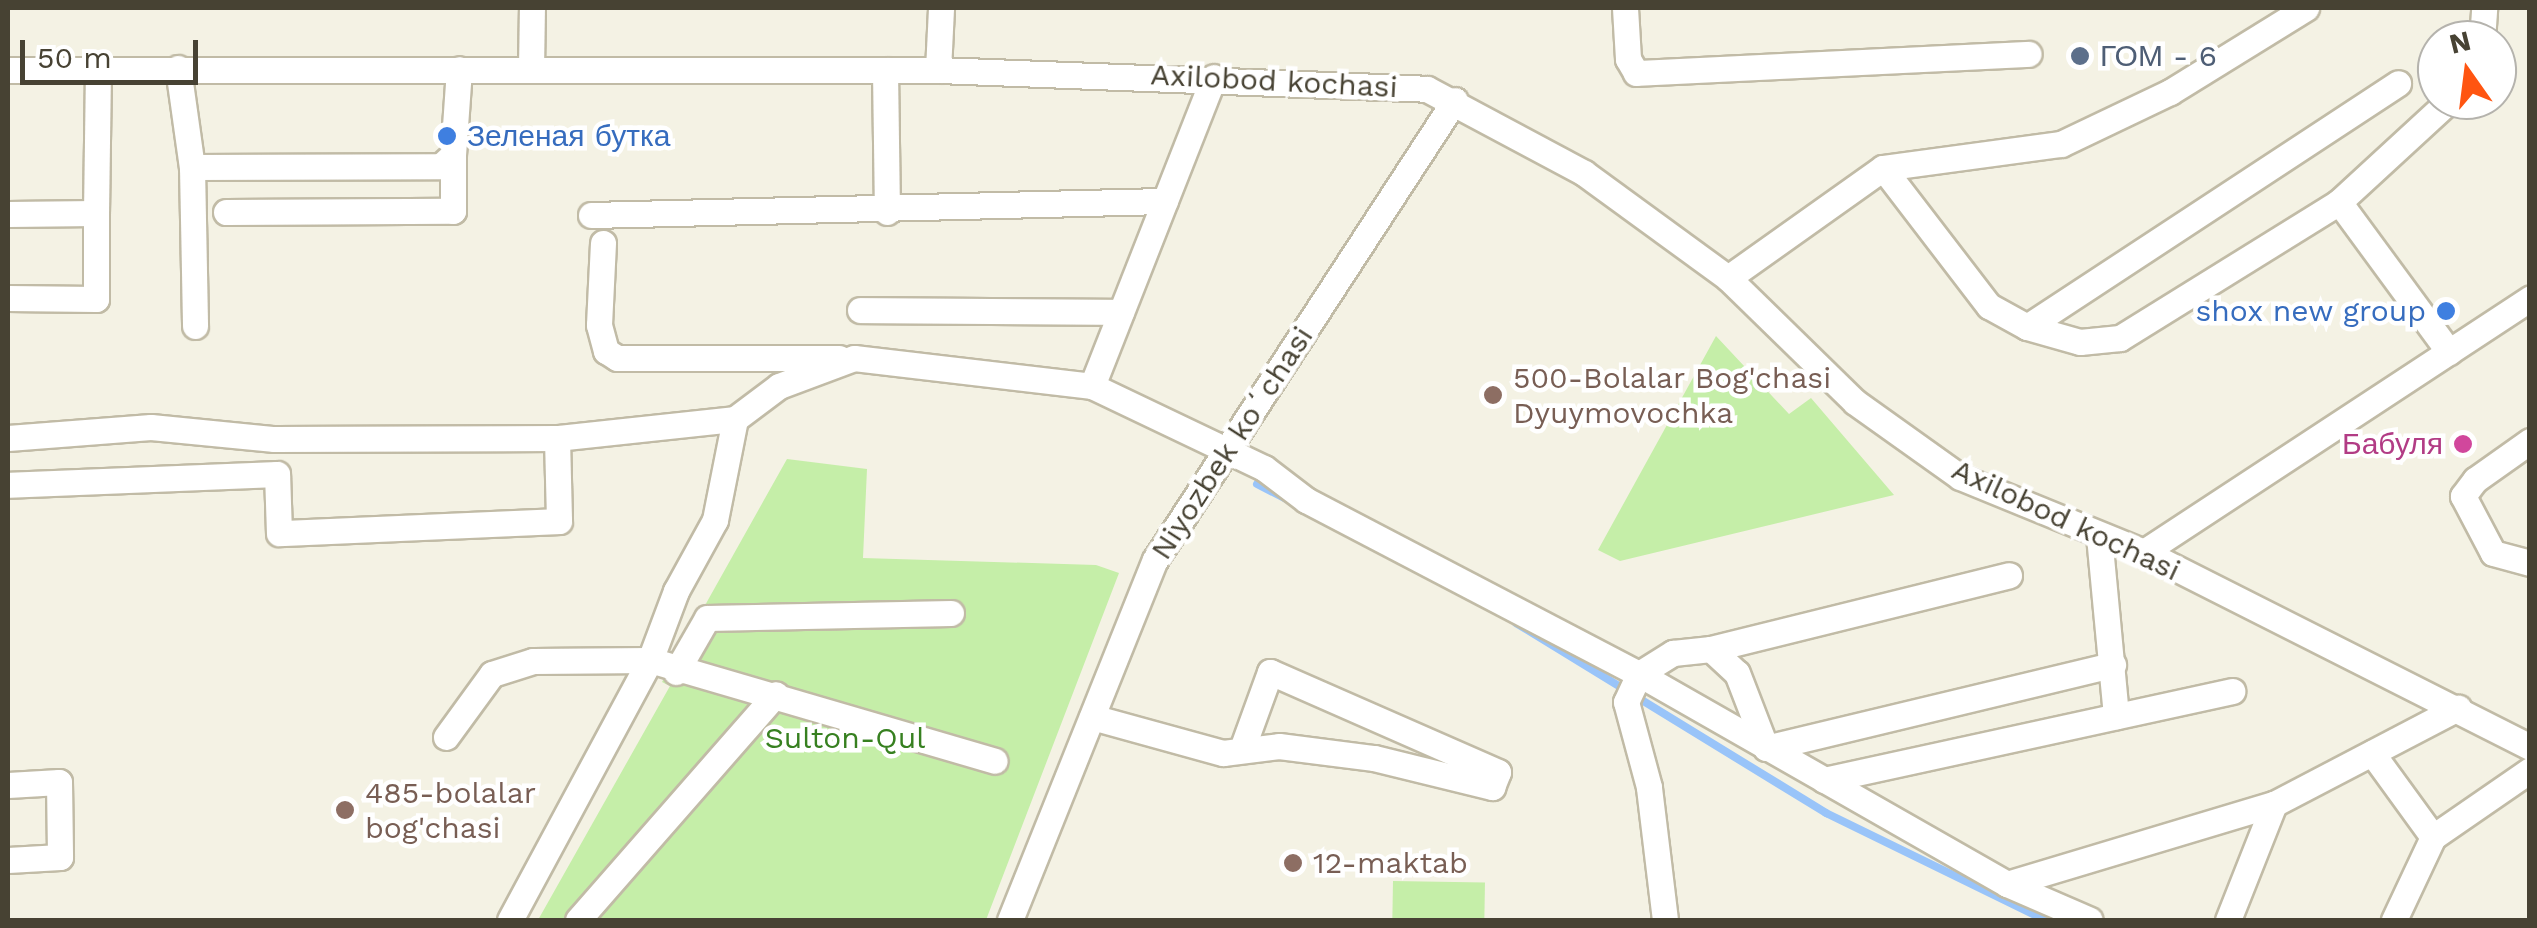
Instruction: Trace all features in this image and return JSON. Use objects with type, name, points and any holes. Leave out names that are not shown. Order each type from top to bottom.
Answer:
[{"type":"street","points":[[531,69],[532,8]]},
{"type":"street","points":[[938,70],[941,8]]},
{"type":"street","points":[[1625,8],[1628,59],[1636,73],[2029,54]]},
{"type":"street","points":[[1728,278],[1883,168],[2061,144],[2170,92],[2306,8]]},
{"type":"street","points":[[8,298],[96,299],[98,68]]},
{"type":"street","points":[[178,68],[192,167],[195,326]]},
{"type":"street","points":[[226,212],[453,211],[459,69]]},
{"type":"street","name":"Axilobod kochasi","points":[[8,70],[938,70],[1398,85],[1455,100],[1584,172],[1728,278],[1856,402],[1960,477],[2144,552],[2458,708],[2530,748]]},
{"type":"street","points":[[885,70],[887,212]]},
{"type":"street","points":[[1092,386],[1214,77]]},
{"type":"street","points":[[2027,327],[2398,83]]},
{"type":"street","name":"Niyozbek koʻchasi","points":[[1010,920],[1155,560],[1455,100]]},
{"type":"street","points":[[1883,168],[1989,306],[2027,327],[2080,342],[2120,338],[2339,202],[2428,120]]},
{"type":"street","points":[[192,167],[442,166],[453,155]]},
{"type":"street","points":[[591,215],[887,212],[1165,201]]},
{"type":"street","points":[[2339,202],[2450,352]]},
{"type":"street","points":[[8,214],[96,213]]},
{"type":"street","points":[[603,243],[599,325],[606,351],[617,358],[854,358],[1092,386],[1226,449],[1306,500],[1638,674],[2007,884],[2090,920]]},
{"type":"street","points":[[2144,552],[2530,298]]},
{"type":"street","points":[[860,310],[1122,312]]},
{"type":"street","points":[[8,438],[151,427],[274,439],[557,438],[735,419],[779,386],[854,358]]},
{"type":"street","points":[[510,920],[650,660],[676,592],[716,520],[735,419]]},
{"type":"street","points":[[274,439],[280,533],[560,521],[557,438]]},
{"type":"street","points":[[2530,442],[2475,480],[2462,496],[2492,554],[2530,563]]},
{"type":"street","points":[[8,484],[276,474]]},
{"type":"street","points":[[2099,536],[2116,716]]},
{"type":"street","points":[[1666,920],[1648,788],[1626,702],[1638,674],[1673,653],[1711,648],[2009,576]]},
{"type":"street","points":[[676,672],[707,618],[951,613]]},
{"type":"street","points":[[1711,648],[1737,673],[1766,748]]},
{"type":"street","points":[[446,736],[492,674],[534,661],[650,660],[676,672],[776,694],[995,761]]},
{"type":"street","points":[[1766,748],[2113,665]]},
{"type":"street","points":[[1092,718],[1222,753],[1242,746],[1374,758],[1492,788],[1498,772],[1270,672],[1242,746]]},
{"type":"street","points":[[1824,780],[2232,691]]},
{"type":"street","points":[[578,920],[776,694]]},
{"type":"street","points":[[2007,884],[2274,804],[2458,708]]},
{"type":"street","points":[[2372,753],[2433,837]]},
{"type":"street","points":[[2394,920],[2433,837],[2530,770]]},
{"type":"street","points":[[8,785],[58,782],[60,857],[8,860]]},
{"type":"street","points":[[2228,920],[2274,804]]},
{"type":"green space","points":[[1716,336],[1789,414],[1811,398],[1894,495],[1620,561],[1598,550]]},
{"type":"green space","name":"Sulton-Qul","points":[[787,459],[867,469],[863,558],[1096,565],[1119,573],[986,920],[538,920],[670,686],[662,682]]},
{"type":"green space","points":[[1393,881],[1485,883],[1484,920],[1392,920]]},
{"type":"waterway","points":[[1257,484],[1288,500]]},
{"type":"waterway","points":[[1516,623],[1826,813],[2045,920]]},
{"type":"place","name":"ГОМ - 6","points":[[2080,56]]},
{"type":"place","name":"Зеленая бутка","points":[[447,136]]},
{"type":"place","name":"shox new group","points":[[2446,311]]},
{"type":"place","name":"500-Bolalar Bog'chasi Dyuymovochka","points":[[1493,395]]},
{"type":"place","name":"Бабуля","points":[[2463,444]]},
{"type":"place","name":"485-bolalar bog'chasi","points":[[345,810]]},
{"type":"place","name":"12-maktab","points":[[1293,863]]}]
